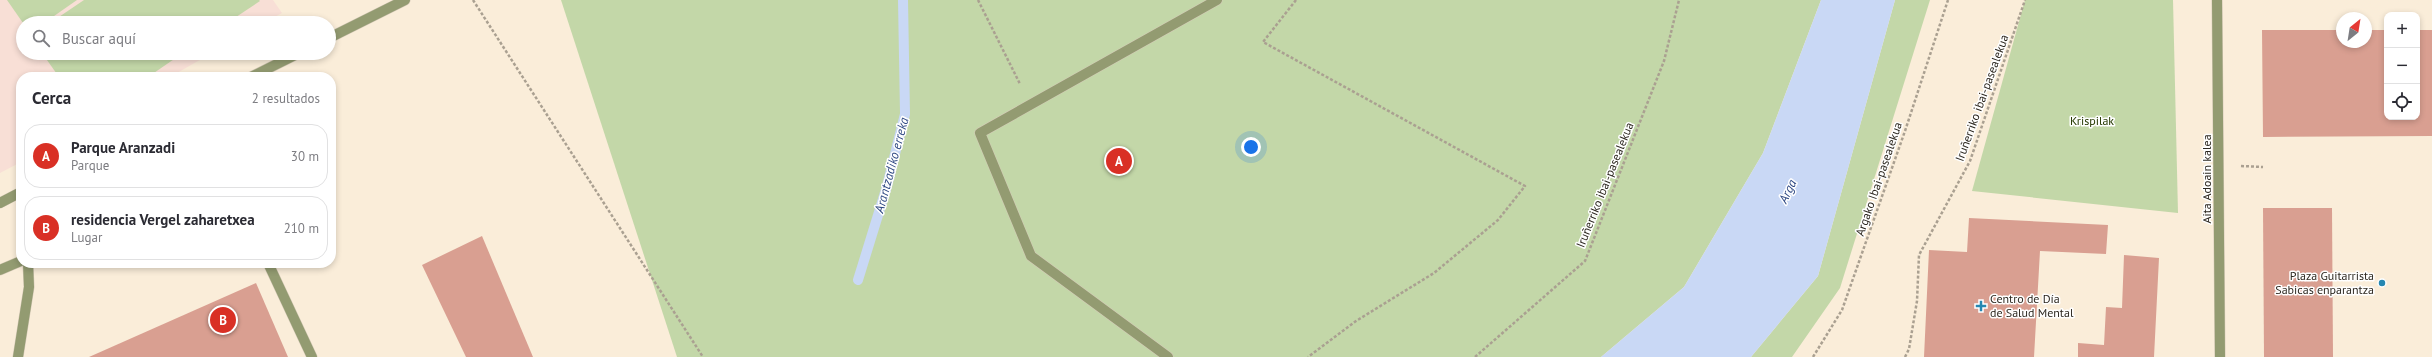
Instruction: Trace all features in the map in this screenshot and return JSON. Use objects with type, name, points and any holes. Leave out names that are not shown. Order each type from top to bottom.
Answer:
[{"type":"street","points":[[336,34],[405,0]]},
{"type":"street","points":[[1168,357],[1031,256],[980,133],[1216,0]]},
{"type":"street","name":"Aita Adoain kalea","points":[[2218,0],[2220,357]]},
{"type":"street","points":[[261,72],[285,60]]},
{"type":"street","points":[[0,203],[16,195]]},
{"type":"street","points":[[0,270],[16,263]]},
{"type":"street","points":[[18,357],[30,287],[28,268]]},
{"type":"street","points":[[270,268],[312,357]]},
{"type":"path","points":[[473,0],[702,357]]},
{"type":"path","points":[[978,0],[1030,105]]},
{"type":"path","points":[[1296,0],[1263,42],[1525,186],[1498,220],[1434,273],[1356,321],[1308,357]]},
{"type":"path","name":"Iruñerriko ibai-pasealekua","points":[[1475,357],[1585,261],[1664,61],[1680,0]]},
{"type":"path","name":"Argako Ibai-pasealekua","points":[[1813,357],[1842,310],[1905,131],[1948,0]]},
{"type":"path","name":"Iruñerriko ibai-pasealekua","points":[[1905,357],[1909,349],[1917,301],[1919,255],[1970,161],[2025,0]]},
{"type":"shaded area","points":[[0,0],[273,0],[282,13],[277,16],[16,16],[16,60],[200,60],[179,72],[16,72],[16,165],[0,173]]},
{"type":"green space","points":[[7,0],[77,0],[54,16],[18,16]]},
{"type":"green space","points":[[84,0],[260,1],[238,16],[60,16]]},
{"type":"green space","points":[[561,0],[1821,0],[1763,153],[1684,287],[1601,357],[677,357]]},
{"type":"green space","points":[[1895,0],[1930,0],[1840,288],[1792,357],[1751,357],[1818,276]]},
{"type":"green space","name":"Krispilak","points":[[2025,0],[2173,0],[2178,213],[1972,191]]},
{"type":"green space","points":[[47,60],[173,60],[155,72],[55,72]]},
{"type":"water","name":"Arga","points":[[1821,0],[1895,0],[1818,276],[1751,357],[1601,357],[1684,287],[1763,153]]},
{"type":"building","points":[[2262,30],[2336,30],[2336,48],[2372,48],[2372,30],[2384,30],[2384,120],[2420,120],[2420,30],[2432,30],[2432,136],[2263,137]]},
{"type":"building","points":[[2263,208],[2332,208],[2333,357],[2264,357]]},
{"type":"building","name":"Centro de Día de Salud Mental","points":[[1969,218],[2108,225],[2106,254],[2040,251],[2034,357],[1924,357],[1929,250],[1967,252]]},
{"type":"building","points":[[482,236],[533,357],[466,357],[422,265]]},
{"type":"building","name":"Centro de Día de Salud Mental","points":[[2124,255],[2159,258],[2154,357],[2078,357],[2078,343],[2104,345],[2106,307],[2122,308]]},
{"type":"building","points":[[256,283],[288,357],[89,357]]},
{"type":"waterway","name":"Arantzadiko erreka","points":[[858,280],[887,186],[905,114],[903,0]]},
{"type":"place","name":"Parque Aranzadi","points":[[1119,161]]},
{"type":"place","name":"Plaza Guitarrista Sabicas enparantza","points":[[2382,283]]},
{"type":"place","name":"Centro de Día de Salud Mental","points":[[1981,306]]},
{"type":"place","name":"residencia Vergel zaharetxea","points":[[223,320]]}]
